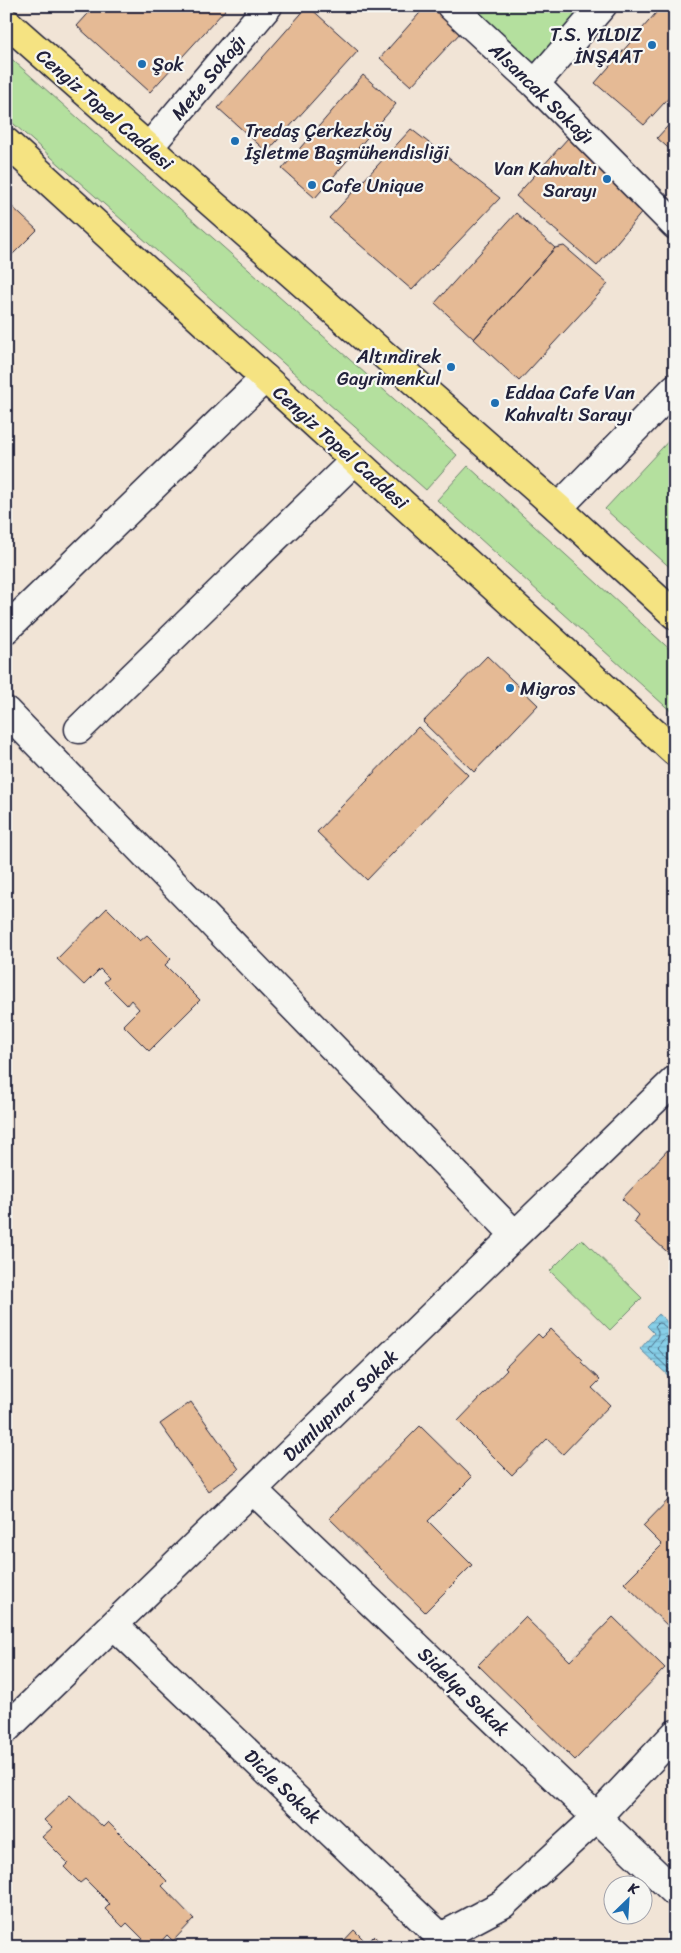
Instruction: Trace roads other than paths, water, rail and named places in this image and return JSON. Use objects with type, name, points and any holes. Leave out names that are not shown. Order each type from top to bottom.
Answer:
[{"type":"main road","name":"Cengiz Topel Caddesi","points":[[6,22],[558,508],[675,615]]},
{"type":"main road","name":"Cengiz Topel Caddesi","points":[[6,142],[675,752]]},
{"type":"street","name":"Mete Sokağı","points":[[148,147],[268,6]]},
{"type":"street","name":"Alsancak Sokağı","points":[[450,6],[535,84],[675,225]]},
{"type":"street","points":[[535,84],[602,6]]},
{"type":"street","points":[[6,629],[265,378]]},
{"type":"street","points":[[558,508],[675,388]]},
{"type":"street","points":[[79,729],[355,460]]},
{"type":"street","points":[[6,710],[516,1235]]},
{"type":"street","name":"Dumlupınar Sokak","points":[[6,1729],[675,1080]]},
{"type":"street","name":"Sidelya Sokak","points":[[253,1490],[675,1892]]},
{"type":"street","name":"Dicle Sokak","points":[[114,1625],[446,1942]]},
{"type":"street","points":[[446,1942],[504,1904],[597,1818],[675,1734]]},
{"type":"water","points":[[659,1314],[675,1329],[675,1382],[640,1349],[654,1333],[647,1326]]},
{"type":"place","name":"T.S. YILDIZ İNŞAAT","points":[[652,45]]},
{"type":"place","name":"Şok","points":[[142,64]]},
{"type":"place","name":"Tredaş Çerkezköy İşletme Başmühendisliği","points":[[235,141]]},
{"type":"place","name":"Van Kahvaltı Sarayı","points":[[607,179]]},
{"type":"place","name":"Cafe Unique","points":[[312,185]]},
{"type":"place","name":"Altındirek Gayrimenkul","points":[[451,367]]},
{"type":"place","name":"Eddaa Cafe Van Kahvaltı Sarayı","points":[[495,403]]},
{"type":"place","name":"Migros","points":[[510,688]]}]
